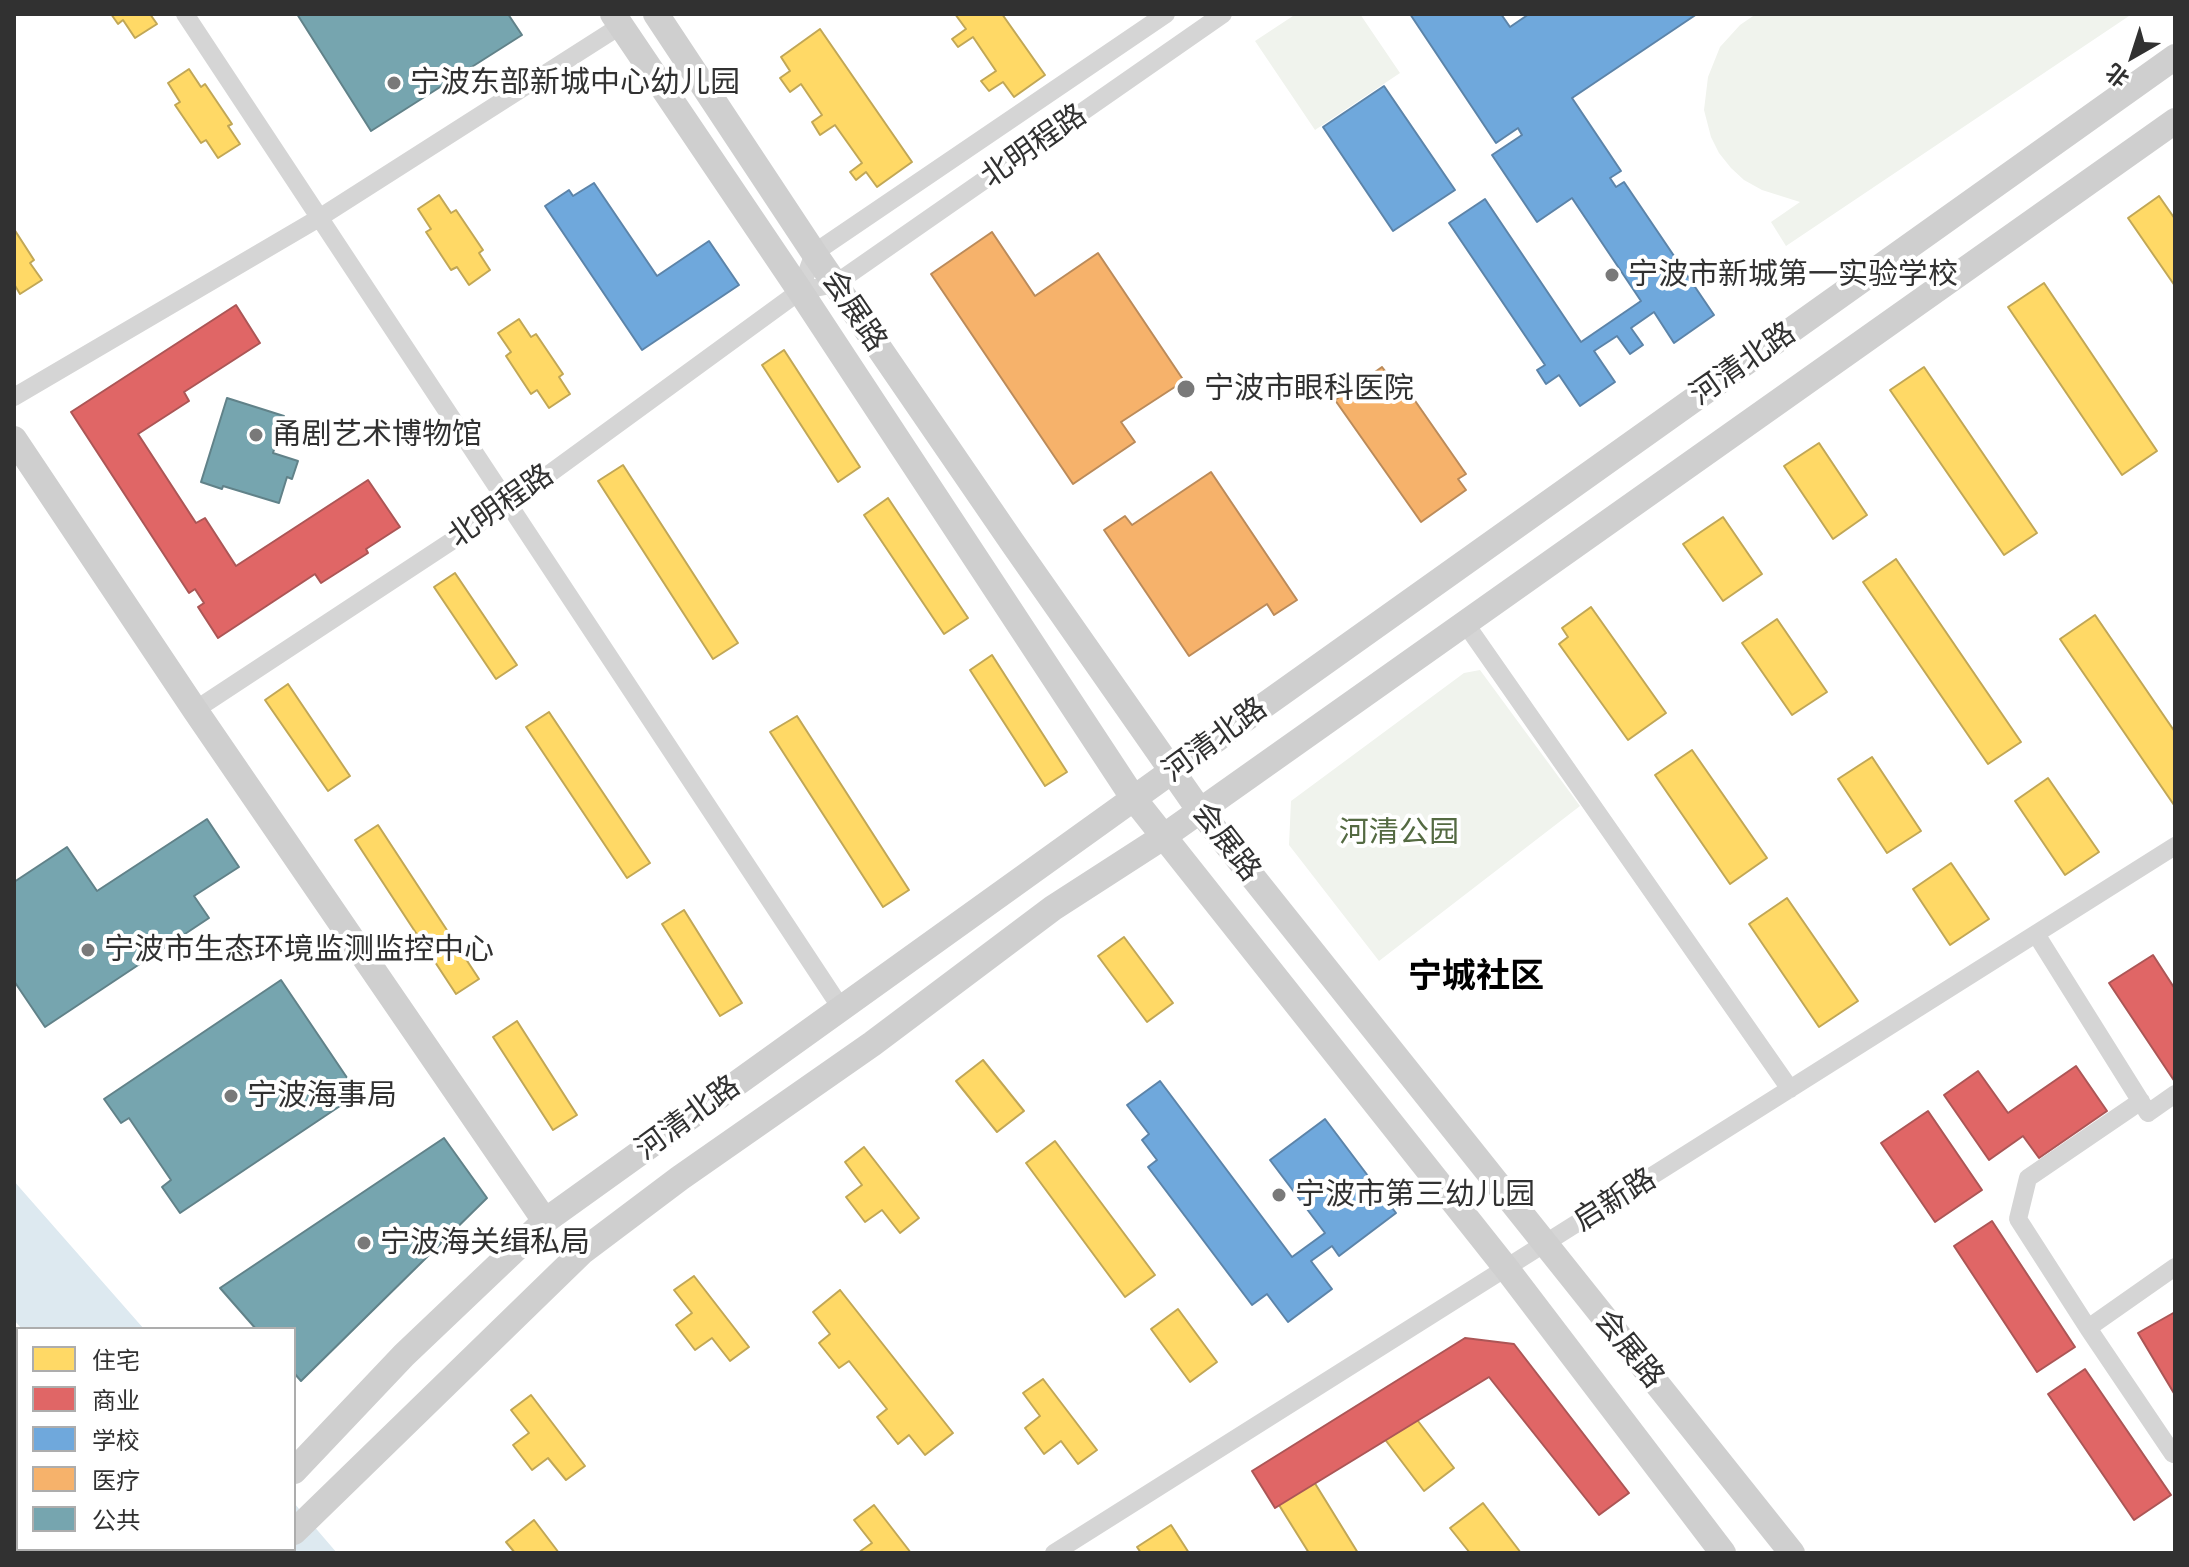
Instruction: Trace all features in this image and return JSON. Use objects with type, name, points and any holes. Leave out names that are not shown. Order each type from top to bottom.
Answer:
[{"type":"street","points":[[185,14],[841,1008]]},
{"type":"street","name":"会展路","points":[[656,14],[835,284],[1200,811],[1792,1553]]},
{"type":"street","name":"北明程路","points":[[814,253],[1166,14]]},
{"type":"street","name":"北明程路","points":[[195,710],[508,504],[800,291],[835,284],[1219,15]]},
{"type":"street","points":[[14,397],[319,218],[616,20]]},
{"type":"street","name":"会展路","points":[[616,20],[800,291],[1134,799],[1506,1268],[1723,1553]]},
{"type":"street","name":"河清北路","points":[[296,1469],[404,1355],[545,1221],[2175,57]]},
{"type":"street","name":"河清北路","points":[[296,1530],[583,1251],[680,1178],[872,1044],[1053,908],[1163,837],[2175,121]]},
{"type":"street","points":[[800,291],[814,253]]},
{"type":"street","points":[[14,439],[195,710],[545,1221]]},
{"type":"street","points":[[1465,623],[1790,1089]]},
{"type":"street","name":"启新路","points":[[1054,1553],[2175,846]]},
{"type":"street","points":[[2036,934],[2148,1113],[2175,1094]]},
{"type":"street","points":[[2141,1101],[2028,1178],[2018,1219],[2173,1454]]},
{"type":"street","points":[[2088,1328],[2175,1267]]},
{"type":"green space","points":[[1296,14],[1360,14],[1400,73],[1315,130],[1255,41]]},
{"type":"green space","points":[[1756,14],[2132,14],[1786,246],[1771,222],[1800,202],[1762,190],[1731,168],[1711,137],[1704,110],[1708,77],[1720,47],[1740,25]]},
{"type":"green space","name":"河清公园","points":[[1480,670],[1580,806],[1379,961],[1289,845],[1291,801],[1464,673]]},
{"type":"shaded area","points":[[14,1181],[142,1327],[20,1327],[14,1320]]},
{"type":"shaded area","points":[[296,1505],[337,1553],[212,1551],[296,1551]]},
{"type":"building: 住宅","points":[[111,14],[150,14],[157,24],[135,38],[123,20],[118,24]]},
{"type":"building: 住宅","points":[[955,14],[1002,14],[1045,75],[1014,97],[1003,82],[989,91],[981,81],[996,71],[973,37],[958,47],[952,39],[966,29]]},
{"type":"building: 住宅","points":[[820,29],[912,162],[877,187],[866,172],[856,180],[850,172],[862,163],[835,125],[820,135],[812,122],[822,115],[801,84],[790,92],[780,78],[790,71],[781,57]]},
{"type":"building: 住宅","points":[[189,69],[201,87],[205,84],[232,124],[228,126],[240,144],[218,158],[206,140],[201,143],[175,105],[180,102],[168,83]]},
{"type":"building: 住宅","points":[[439,195],[451,213],[456,210],[483,250],[479,253],[490,270],[469,285],[457,267],[451,270],[426,232],[431,229],[418,209]]},
{"type":"building: 住宅","points":[[2159,196],[2175,219],[2175,286],[2128,218]]},
{"type":"building: 住宅","points":[[14,229],[34,260],[30,263],[42,280],[20,294],[14,284]]},
{"type":"building: 住宅","points":[[2044,283],[2157,451],[2122,475],[2008,307]]},
{"type":"building: 住宅","points":[[519,319],[531,337],[536,334],[563,374],[559,377],[570,394],[549,408],[537,390],[531,394],[506,356],[511,352],[498,333]]},
{"type":"building: 住宅","points":[[784,350],[860,467],[838,482],[762,365]]},
{"type":"building: 住宅","points":[[1924,367],[2037,533],[2004,555],[1890,390]]},
{"type":"building: 住宅","points":[[1819,443],[1867,515],[1833,539],[1784,466]]},
{"type":"building: 住宅","points":[[623,465],[738,643],[713,659],[598,481]]},
{"type":"building: 住宅","points":[[888,498],[968,618],[944,634],[864,515]]},
{"type":"building: 住宅","points":[[1723,517],[1762,574],[1723,601],[1683,544]]},
{"type":"building: 住宅","points":[[1896,559],[2021,742],[1988,764],[1863,582]]},
{"type":"building: 住宅","points":[[455,573],[517,665],[496,679],[434,587]]},
{"type":"building: 住宅","points":[[1591,607],[1666,713],[1628,740],[1559,644],[1568,637],[1562,628]]},
{"type":"building: 住宅","points":[[2095,615],[2175,732],[2174,805],[2060,639]]},
{"type":"building: 住宅","points":[[1777,619],[1827,692],[1792,715],[1742,643]]},
{"type":"building: 住宅","points":[[992,655],[1067,772],[1045,786],[970,670]]},
{"type":"building: 住宅","points":[[288,684],[350,776],[328,791],[265,700]]},
{"type":"building: 住宅","points":[[549,712],[650,863],[627,878],[526,727]]},
{"type":"building: 住宅","points":[[797,716],[909,890],[883,907],[770,732]]},
{"type":"building: 住宅","points":[[1692,750],[1767,858],[1730,884],[1655,775]]},
{"type":"building: 住宅","points":[[1872,757],[1921,831],[1887,853],[1838,779]]},
{"type":"building: 住宅","points":[[2048,778],[2099,852],[2065,875],[2015,801]]},
{"type":"building: 住宅","points":[[378,825],[479,979],[456,994],[355,840]]},
{"type":"building: 住宅","points":[[1951,863],[1989,919],[1950,945],[1913,889]]},
{"type":"building: 住宅","points":[[1787,898],[1858,1001],[1819,1027],[1749,924]]},
{"type":"building: 住宅","points":[[684,910],[742,1003],[720,1016],[662,924]]},
{"type":"building: 住宅","points":[[1124,937],[1173,1003],[1147,1022],[1098,956]]},
{"type":"building: 住宅","points":[[517,1021],[577,1115],[553,1130],[493,1037]]},
{"type":"building: 住宅","points":[[983,1060],[1024,1111],[997,1132],[956,1081]]},
{"type":"building: 住宅","points":[[1055,1141],[1155,1275],[1125,1297],[1026,1163]]},
{"type":"building: 住宅","points":[[864,1147],[919,1218],[900,1233],[882,1210],[865,1222],[846,1197],[862,1185],[845,1162]]},
{"type":"building: 住宅","points":[[694,1276],[749,1347],[730,1361],[712,1338],[695,1350],[676,1325],[692,1313],[674,1290]]},
{"type":"building: 住宅","points":[[840,1290],[953,1433],[925,1455],[909,1435],[898,1444],[877,1417],[887,1409],[849,1361],[839,1368],[819,1343],[830,1334],[813,1312]]},
{"type":"building: 住宅","points":[[1178,1309],[1217,1362],[1190,1382],[1151,1329]]},
{"type":"building: 住宅","points":[[1511,1348],[1623,1493],[1598,1513],[1486,1367]]},
{"type":"building: 住宅","points":[[1043,1379],[1097,1450],[1078,1464],[1061,1441],[1044,1454],[1025,1428],[1040,1416],[1023,1393]]},
{"type":"building: 住宅","points":[[1395,1391],[1454,1468],[1424,1491],[1365,1413]]},
{"type":"building: 住宅","points":[[531,1395],[585,1466],[566,1480],[548,1458],[532,1470],[513,1445],[529,1433],[511,1410]]},
{"type":"building: 住宅","points":[[1295,1451],[1358,1553],[1309,1553],[1259,1473]]},
{"type":"building: 住宅","points":[[1483,1503],[1521,1553],[1470,1553],[1450,1528]]},
{"type":"building: 住宅","points":[[874,1505],[911,1553],[858,1553],[872,1543],[854,1520]]},
{"type":"building: 住宅","points":[[534,1520],[559,1553],[515,1553],[506,1542]]},
{"type":"building: 住宅","points":[[1171,1525],[1189,1553],[1141,1553],[1137,1547]]},
{"type":"building: 商业","points":[[236,305],[260,343],[184,392],[189,401],[138,434],[196,523],[205,518],[236,566],[368,480],[400,527],[366,549],[368,553],[321,583],[315,574],[218,638],[198,607],[204,603],[195,589],[189,593],[71,412]]},
{"type":"building: 商业","points":[[2153,955],[2175,989],[2175,1082],[2109,983]]},
{"type":"building: 商业","points":[[2076,1066],[2107,1111],[2039,1158],[2023,1136],[1989,1160],[1944,1095],[1978,1071],[2008,1113]]},
{"type":"building: 商业","points":[[1928,1111],[1982,1190],[1935,1222],[1881,1143]]},
{"type":"building: 商业","points":[[1992,1221],[2075,1347],[2037,1372],[1954,1246]]},
{"type":"building: 商业","points":[[2175,1312],[2175,1395],[2138,1333]]},
{"type":"building: 商业","points":[[1465,1338],[1514,1344],[1629,1493],[1599,1515],[1489,1377],[1275,1508],[1252,1471]]},
{"type":"building: 商业","points":[[2085,1369],[2171,1495],[2134,1520],[2048,1394]]},
{"type":"building: 学校","points":[[1410,14],[1501,14],[1510,27],[1529,14],[1697,14],[1572,98],[1621,171],[1610,178],[1616,187],[1624,182],[1714,315],[1674,343],[1654,312],[1631,328],[1643,345],[1630,354],[1617,336],[1594,351],[1615,382],[1580,406],[1559,375],[1546,384],[1537,370],[1545,365],[1449,223],[1485,199],[1581,342],[1641,301],[1572,198],[1537,222],[1492,155],[1522,135],[1518,128],[1496,143]]},
{"type":"building: 学校","points":[[1384,86],[1455,190],[1393,231],[1323,127]]},
{"type":"building: 学校","points":[[594,183],[657,276],[709,241],[739,285],[642,350],[545,206],[569,190],[573,196]]},
{"type":"building: 学校","points":[[1160,1081],[1292,1257],[1325,1233],[1270,1160],[1325,1119],[1396,1213],[1339,1256],[1332,1246],[1311,1261],[1332,1289],[1288,1322],[1267,1294],[1252,1305],[1148,1167],[1157,1160],[1142,1140],[1149,1134],[1127,1105]]},
{"type":"building: 医疗","points":[[992,232],[1035,296],[1098,253],[1184,381],[1121,422],[1135,442],[1073,484],[931,274]]},
{"type":"building: 医疗","points":[[1382,367],[1389,376],[1395,372],[1466,474],[1458,479],[1466,490],[1421,522],[1335,400]]},
{"type":"building: 医疗","points":[[1211,472],[1297,600],[1274,615],[1267,604],[1189,656],[1104,530],[1125,516],[1132,525]]},
{"type":"building: 公共","name":"宁波东部新城中心幼儿园","points":[[297,14],[508,14],[522,35],[371,131]]},
{"type":"building: 公共","points":[[227,398],[284,416],[273,453],[298,461],[292,479],[287,477],[279,503],[201,482]]},
{"type":"building: 公共","name":"宁波市生态环境监测监控中心","points":[[207,819],[239,867],[194,896],[209,918],[45,1027],[14,981],[14,882],[67,847],[97,891]]},
{"type":"building: 公共","name":"宁波海事局","points":[[281,980],[358,1094],[180,1213],[162,1187],[171,1180],[129,1118],[121,1123],[104,1099]]},
{"type":"building: 公共","name":"宁波海关缉私局","points":[[444,1138],[487,1198],[301,1381],[296,1375],[296,1327],[254,1327],[220,1288]]},
{"type":"place","name":"宁波东部新城中心幼儿园","points":[[394,83]]},
{"type":"place","name":"宁波市新城第一实验学校","points":[[1612,275]]},
{"type":"place","name":"宁波市眼科医院","points":[[1186,389]]},
{"type":"place","name":"甬剧艺术博物馆","points":[[256,435]]},
{"type":"place","name":"宁波市生态环境监测监控中心","points":[[88,950]]},
{"type":"place","name":"宁波海事局","points":[[231,1096]]},
{"type":"place","name":"宁波市第三幼儿园","points":[[1279,1195]]},
{"type":"place","name":"宁波海关缉私局","points":[[364,1243]]},
{"type":"district","name":"宁城社区","points":[[1476,977]]}]
